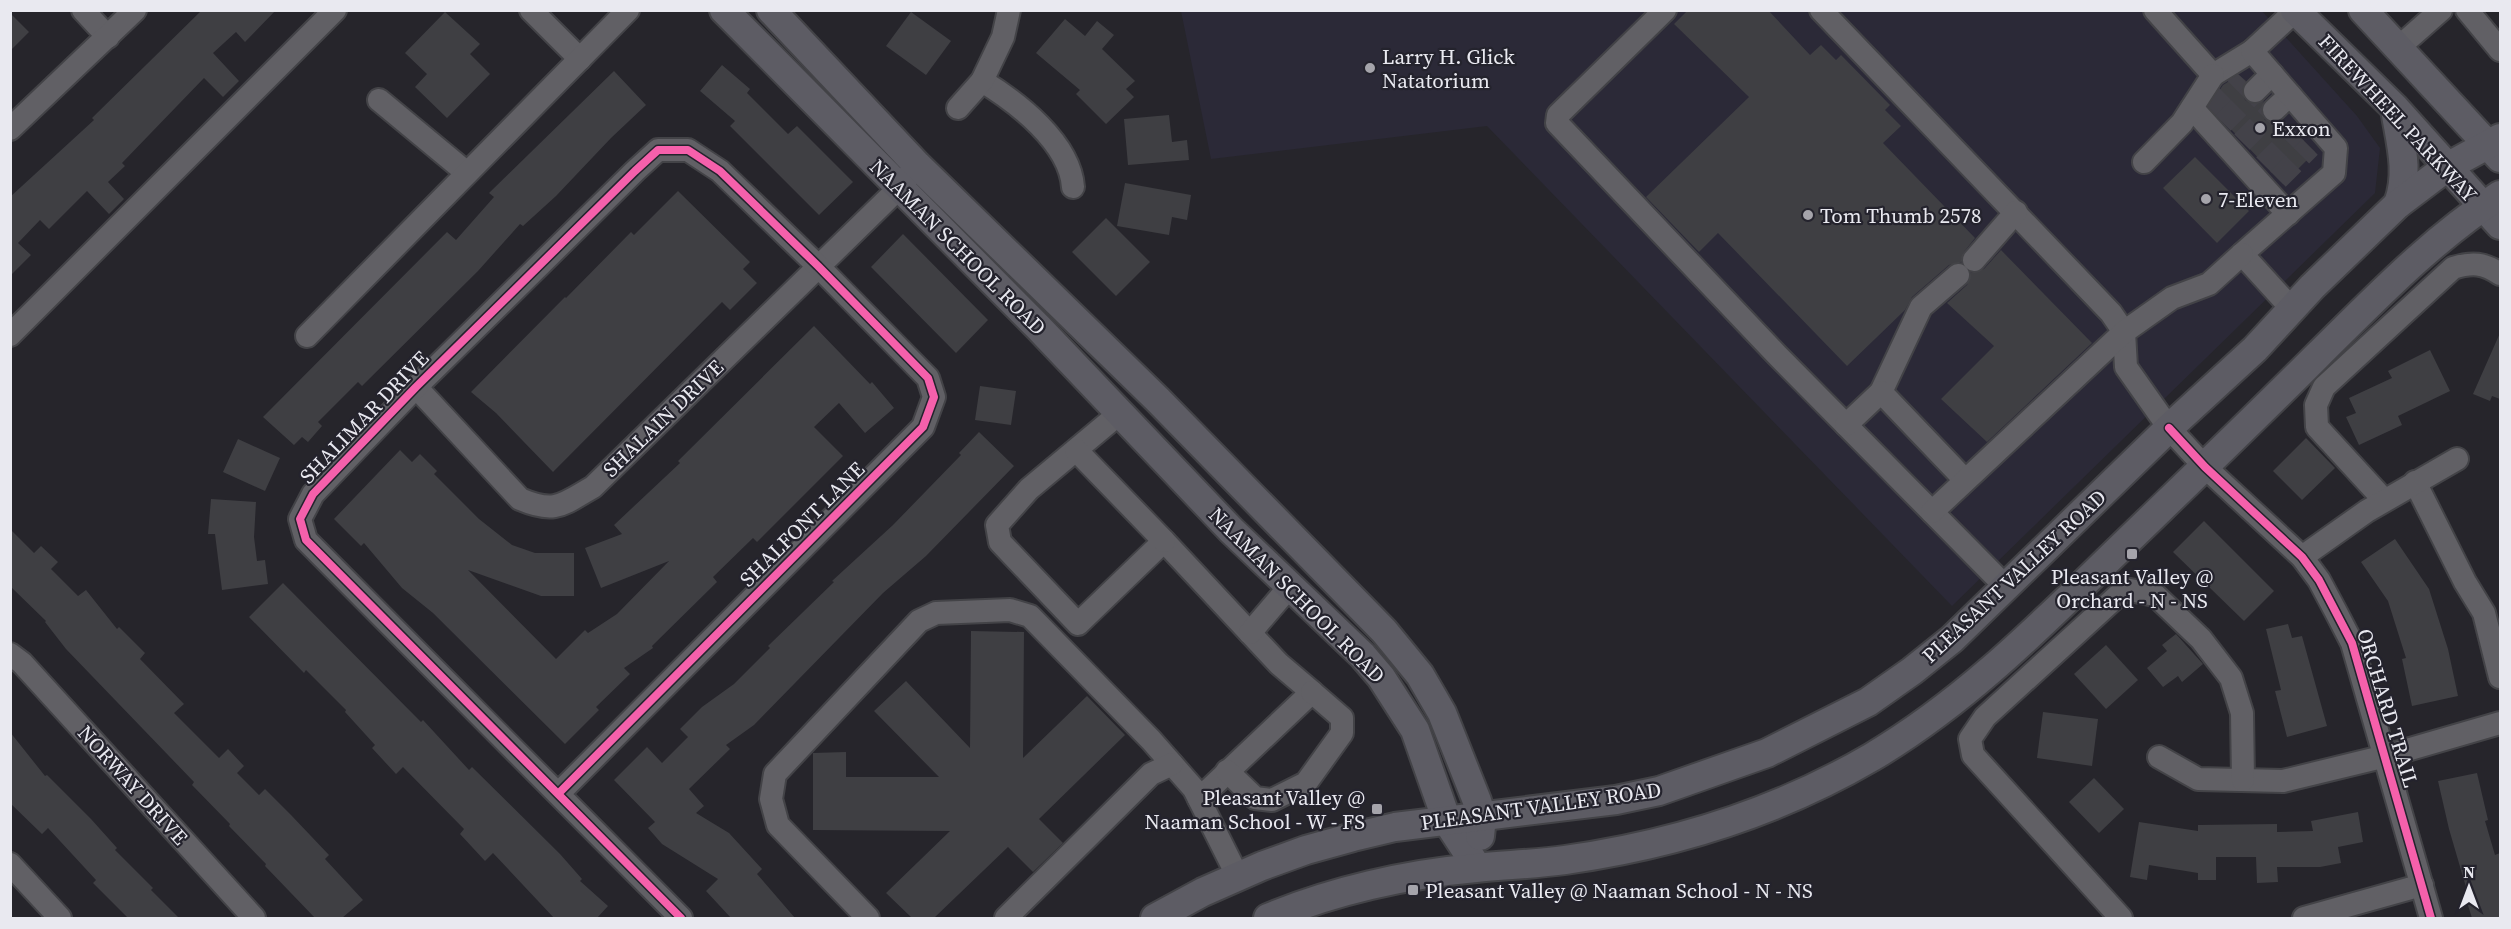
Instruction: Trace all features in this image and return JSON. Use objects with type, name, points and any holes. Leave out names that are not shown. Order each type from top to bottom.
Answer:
[{"type":"main road","name":"NAAMAN SCHOOL ROAD","points":[[724,10],[1232,530],[1363,656],[1381,677],[1415,730],[1447,821],[1477,867]]},
{"type":"main road","name":"NAAMAN SCHOOL ROAD","points":[[771,10],[917,165],[1150,392],[1384,631],[1420,675],[1442,714],[1482,817],[1477,867]]},
{"type":"main road","name":"FIREWHEEL PARKWAY","points":[[2295,10],[2394,108],[2447,167],[2494,209]]},
{"type":"main road","points":[[2363,10],[2496,147]]},
{"type":"main road","points":[[2394,108],[2405,172],[2404,188],[2398,204]]},
{"type":"main road","name":"PLEASANT VALLEY ROAD","points":[[1155,918],[1203,892],[1284,858],[1395,827],[1616,800],[1659,791],[1767,753],[1868,702],[1952,639],[2169,428],[2255,350],[2292,309],[2398,204],[2447,167],[2496,147]]},
{"type":"main road","points":[[1268,918],[1351,890],[1477,867],[1560,861],[1612,853],[1712,828],[1822,783],[1872,757],[1962,697],[2205,467],[2434,243],[2494,209]]},
{"type":"street","points":[[83,10],[108,37]]},
{"type":"street","points":[[10,129],[135,10]]},
{"type":"street","points":[[10,335],[335,10]]},
{"type":"street","points":[[531,10],[580,59]]},
{"type":"street","points":[[307,336],[628,10]]},
{"type":"street","points":[[958,108],[982,81],[1003,37],[1009,10]]},
{"type":"street","points":[[1665,10],[1558,115],[1557,123],[1846,425],[2006,587]]},
{"type":"street","points":[[1821,10],[2016,212],[2111,313],[2124,332]]},
{"type":"street","points":[[2156,10],[2213,75],[2207,118]]},
{"type":"street","points":[[2248,84],[2295,10]]},
{"type":"street","points":[[2398,48],[2441,10]]},
{"type":"street","points":[[2467,10],[2500,50]]},
{"type":"street","points":[[1932,512],[2124,332],[2172,298],[2209,284],[2334,173],[2336,148],[2310,133],[2282,103],[2261,61]]},
{"type":"street","points":[[2213,75],[2261,61]]},
{"type":"street","points":[[982,81],[1011,98],[1060,149],[1072,173],[1073,187]]},
{"type":"street","points":[[379,100],[467,173]]},
{"type":"street","points":[[2207,118],[2266,177],[2288,214]]},
{"type":"street","points":[[2144,162],[2182,123],[2207,118]]},
{"type":"street","name":"SHALIMAR DRIVE","points":[[681,918],[306,540],[300,519],[313,494],[416,387],[658,150],[688,150],[720,171],[818,266]]},
{"type":"street","name":"SHALAIN DRIVE","points":[[416,387],[520,499],[537,506],[560,507],[592,487],[899,188],[917,165]]},
{"type":"street","points":[[1846,425],[1881,392],[1921,307],[1966,268],[2016,212]]},
{"type":"street","points":[[2242,254],[2292,309]]},
{"type":"street","points":[[2385,500],[2317,427],[2316,405],[2324,387],[2453,268],[2471,262],[2489,266],[2500,274]]},
{"type":"street","name":"SHALFONT LANE","points":[[559,793],[923,427],[934,397],[928,378],[818,266]]},
{"type":"street","name":"ORCHARD TRAIL","points":[[2124,332],[2126,367],[2169,428],[2205,467],[2302,557],[2319,580],[2352,643],[2431,918]]},
{"type":"street","points":[[1881,392],[1965,480]]},
{"type":"street","points":[[1120,413],[1029,489],[997,525],[1000,542],[1078,624],[1164,541]]},
{"type":"street","points":[[1076,450],[1279,664],[1342,718],[1342,733],[1306,783],[1272,800],[1255,798],[1227,771]]},
{"type":"street","points":[[2302,557],[2385,500],[2457,459]]},
{"type":"street","points":[[2415,482],[2464,582],[2492,607],[2500,677]]},
{"type":"street","points":[[1250,633],[1290,586]]},
{"type":"street","points":[[2121,918],[1973,755],[1970,739],[1985,717],[2125,589],[2155,596],[2201,639],[2231,678],[2242,714],[2243,780]]},
{"type":"street","points":[[868,918],[778,825],[771,799],[776,774],[919,621],[936,613],[1010,610],[1030,616],[1194,789],[1238,877]]},
{"type":"street","name":"NORWAY DRIVE","points":[[14,663],[254,918]]},
{"type":"street","points":[[1199,799],[1312,692]]},
{"type":"street","points":[[2159,757],[2198,779],[2283,781],[2386,756],[2500,723]]},
{"type":"street","points":[[1006,918],[1150,774],[1172,764]]},
{"type":"street","points":[[10,864],[60,918]]},
{"type":"street","points":[[2304,918],[2422,885]]},
{"type":"shaded area","points":[[1181,11],[2262,11],[2357,116],[2380,148],[2375,193],[1952,606],[1487,126],[1211,159]]},
{"type":"building","points":[[202,10],[276,10],[245,42],[236,32],[213,53],[239,81],[223,97],[204,78],[122,163],[125,166],[108,182],[124,199],[109,214],[87,191],[49,229],[40,220],[18,243],[31,255],[10,276],[10,197],[94,120],[92,118]]},
{"type":"building","name":"Tom Thumb 2578","points":[[1688,10],[1768,10],[1810,55],[1821,45],[1836,60],[1841,55],[1890,105],[1885,110],[1901,126],[1883,143],[1975,238],[1964,252],[1961,262],[1949,265],[1912,297],[1905,310],[1847,366],[1718,233],[1699,252],[1646,197],[1749,97],[1674,24]]},
{"type":"building","points":[[445,12],[480,44],[470,54],[490,74],[447,118],[415,87],[427,74],[405,53]]},
{"type":"building","points":[[911,12],[951,41],[926,75],[886,46]]},
{"type":"building","points":[[10,13],[29,32],[10,51]]},
{"type":"building","points":[[1065,19],[1085,36],[1097,21],[1114,35],[1102,49],[1135,81],[1126,89],[1134,97],[1106,124],[1076,94],[1080,90],[1036,53]]},
{"type":"building","points":[[722,65],[750,89],[747,93],[788,134],[797,126],[853,182],[819,215],[730,126],[735,121],[700,91]]},
{"type":"building","points":[[614,71],[646,105],[556,196],[523,226],[520,224],[478,271],[362,386],[358,382],[318,422],[322,426],[308,442],[302,437],[294,445],[263,417],[447,232],[456,240],[494,197],[489,193]]},
{"type":"building","name":"Exxon","points":[[2239,75],[2246,81],[2242,88],[2245,100],[2252,104],[2264,101],[2261,112],[2265,120],[2276,123],[2283,120],[2315,152],[2283,184],[2209,106],[2223,85]]},
{"type":"building","points":[[1169,115],[1172,142],[1187,140],[1189,160],[1128,165],[1124,119]]},
{"type":"building","name":"7-Eleven","points":[[2195,157],[2249,211],[2217,243],[2163,188]]},
{"type":"building","points":[[1125,183],[1191,195],[1187,220],[1172,217],[1169,235],[1117,226]]},
{"type":"building","points":[[678,191],[750,262],[743,269],[757,283],[730,310],[722,302],[553,472],[496,413],[471,392],[631,232],[634,235]]},
{"type":"building","points":[[1106,218],[1150,262],[1116,296],[1072,252]]},
{"type":"building","points":[[903,234],[988,320],[956,353],[871,267]]},
{"type":"building","points":[[2001,250],[2092,343],[1987,442],[1941,399],[1994,346],[1947,303],[1967,285],[1971,273],[1984,269]]},
{"type":"building","points":[[814,326],[870,384],[872,382],[894,408],[865,433],[839,403],[814,427],[843,456],[757,542],[753,538],[713,577],[717,582],[652,646],[653,648],[624,668],[630,674],[596,707],[599,710],[565,744],[433,613],[402,588],[364,543],[361,546],[334,519],[400,450],[412,462],[420,454],[437,471],[434,474],[479,519],[512,545],[535,553],[574,553],[574,596],[541,596],[468,570],[556,659],[585,630],[588,633],[617,614],[669,561],[601,588],[585,548],[622,534],[614,525],[680,463],[678,461]]},
{"type":"building","points":[[2500,333],[2500,399],[2492,396],[2490,401],[2473,394]]},
{"type":"building","points":[[2430,350],[2450,391],[2398,416],[2402,425],[2359,445],[2346,417],[2356,413],[2349,398],[2392,378],[2388,371]]},
{"type":"building","points":[[980,386],[1016,391],[1011,425],[975,420]]},
{"type":"building","points":[[979,432],[1014,466],[926,556],[883,593],[754,725],[726,745],[730,749],[689,789],[704,806],[696,813],[729,833],[762,869],[757,874],[795,918],[731,918],[706,891],[718,879],[662,844],[648,828],[655,822],[614,780],[647,747],[662,763],[688,737],[680,729],[702,707],[734,684],[770,648],[768,646],[834,582],[832,581],[893,525],[961,455],[959,453]]},
{"type":"building","points":[[2306,438],[2335,468],[2302,500],[2273,471]]},
{"type":"building","points":[[238,439],[280,458],[265,491],[223,472]]},
{"type":"building","points":[[211,499],[256,502],[254,537],[257,561],[265,560],[268,584],[222,590],[215,534],[208,534]]},
{"type":"building","points":[[2204,521],[2274,591],[2244,621],[2173,552]]},
{"type":"building","points":[[10,529],[34,553],[41,546],[58,562],[51,569],[78,596],[86,590],[117,629],[119,627],[145,653],[140,659],[184,704],[174,713],[219,758],[228,749],[244,766],[237,773],[259,795],[265,789],[291,815],[329,855],[325,859],[363,900],[342,918],[315,918],[265,866],[266,864],[229,826],[230,824],[192,785],[194,782],[66,649],[46,621],[10,586]]},
{"type":"building","points":[[2395,539],[2429,589],[2448,649],[2458,696],[2412,706],[2402,659],[2406,658],[2388,601],[2361,562]]},
{"type":"building","points":[[283,583],[421,722],[423,720],[469,770],[472,767],[560,854],[582,879],[580,881],[608,906],[597,918],[554,918],[493,853],[485,861],[460,834],[464,829],[403,767],[396,774],[372,748],[375,745],[345,712],[346,710],[306,670],[304,673],[249,617]]},
{"type":"building","points":[[2288,624],[2292,638],[2302,636],[2327,726],[2287,737],[2275,691],[2281,690],[2266,629]]},
{"type":"building","points":[[971,631],[1024,632],[1023,758],[1087,696],[1125,735],[1039,819],[1063,843],[1033,872],[1008,847],[934,918],[912,918],[886,893],[950,831],[813,830],[813,753],[846,752],[846,777],[939,777],[874,711],[906,681],[970,748]]},
{"type":"building","points":[[2176,634],[2203,664],[2182,682],[2178,676],[2163,687],[2147,668],[2167,651],[2162,645]]},
{"type":"building","points":[[2106,645],[2138,680],[2106,709],[2074,674]]},
{"type":"building","points":[[2043,712],[2098,719],[2092,766],[2037,758]]},
{"type":"building","points":[[10,732],[45,776],[47,775],[91,819],[117,848],[115,850],[179,918],[128,918],[93,883],[96,880],[48,828],[42,834],[10,803]]},
{"type":"building","points":[[2477,773],[2488,820],[2485,821],[2495,855],[2500,853],[2500,918],[2472,918],[2465,896],[2468,894],[2438,781]]},
{"type":"building","points":[[2094,778],[2124,809],[2099,833],[2069,802]]},
{"type":"building","points":[[2358,812],[2363,842],[2338,847],[2341,863],[2320,867],[2277,867],[2278,882],[2257,883],[2256,857],[2216,857],[2216,880],[2198,880],[2198,873],[2149,865],[2147,880],[2130,877],[2139,822],[2198,831],[2198,825],[2277,824],[2277,832],[2313,831],[2311,821]]},
{"type":"tunnel","points":[[2208,108],[2240,76]]},
{"type":"tunnel","points":[[2223,123],[2255,91]]},
{"type":"tunnel","points":[[2242,142],[2274,110]]},
{"type":"tunnel","points":[[2264,165],[2296,133]]},
{"type":"tunnel","points":[[2278,179],[2310,147]]},
{"type":"cycle path","points":[[559,793],[923,427],[934,397],[928,378],[818,266],[720,171],[688,150],[658,150],[635,171],[416,387],[313,494],[300,519],[306,540],[681,918]]},
{"type":"cycle path","points":[[2169,428],[2205,467],[2302,557],[2319,580],[2352,643],[2431,918]]},
{"type":"place","name":"Larry H. Glick Natatorium","points":[[1370,68]]},
{"type":"place","name":"Exxon","points":[[2260,128]]},
{"type":"place","name":"7-Eleven","points":[[2206,199]]},
{"type":"place","name":"Tom Thumb 2578","points":[[1808,215]]},
{"type":"place","name":"Pleasant Valley @ Orchard - N - NS","points":[[2132,554]]},
{"type":"place","name":"Pleasant Valley @ Naaman School - W - FS","points":[[1377,809]]},
{"type":"place","name":"Pleasant Valley @ Naaman School - N - NS","points":[[1413,890]]}]
